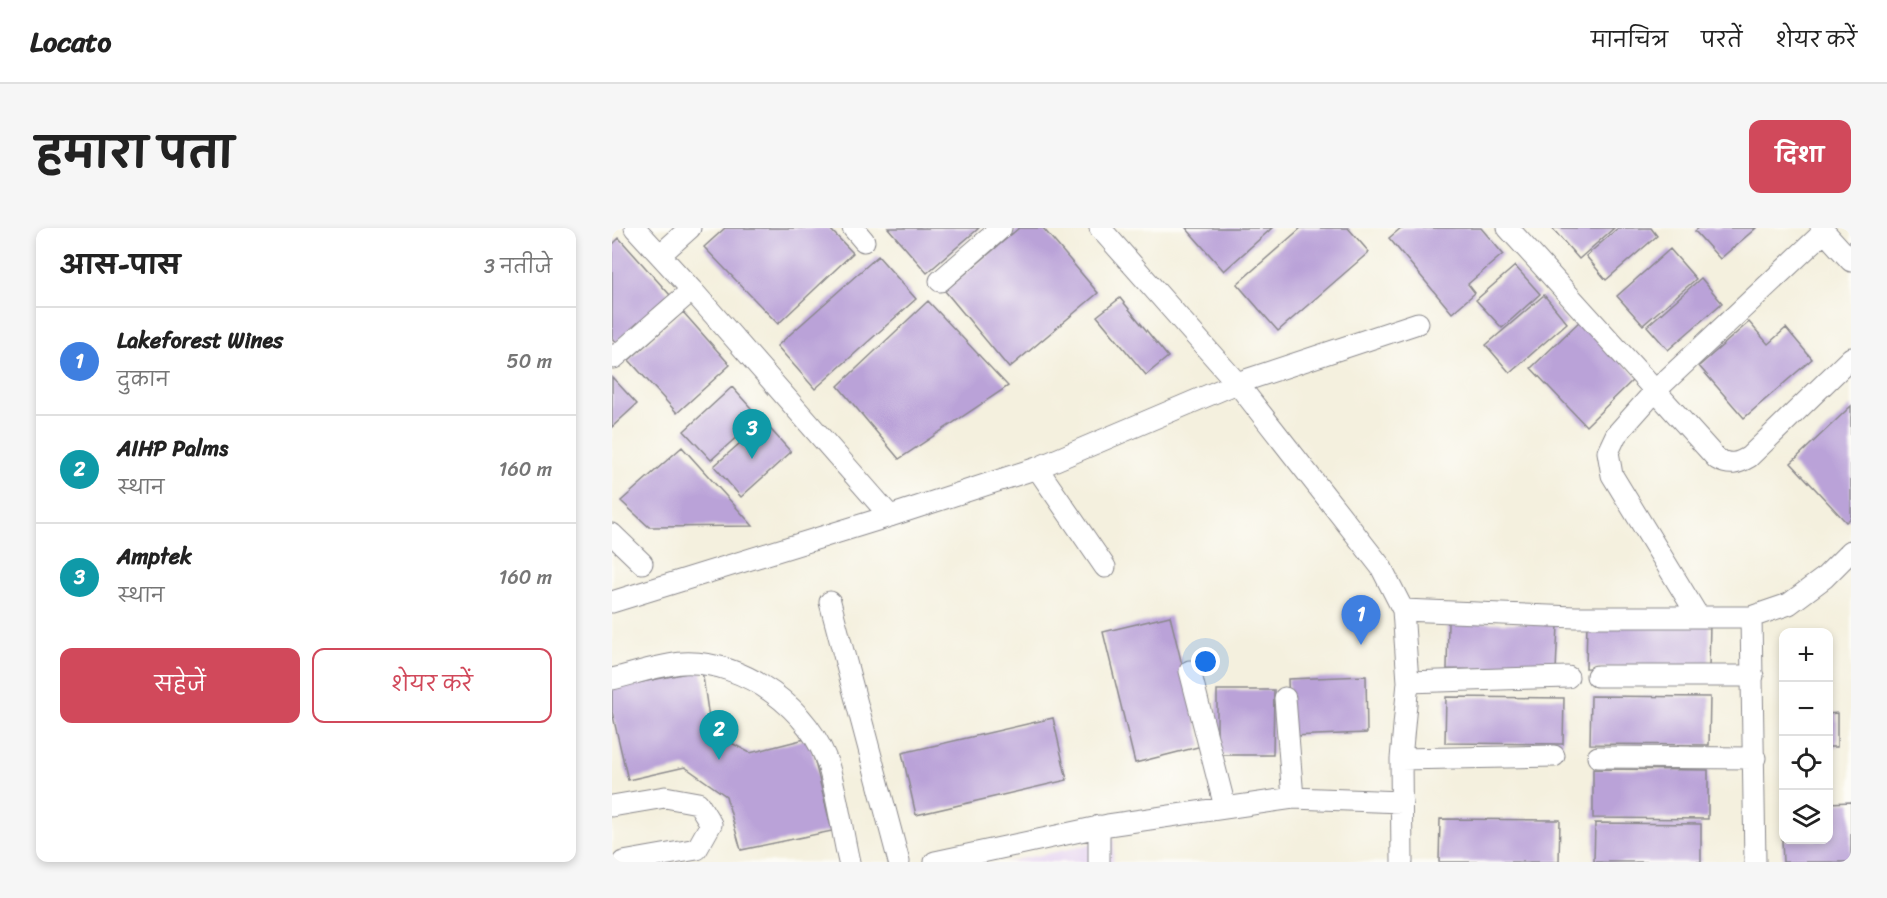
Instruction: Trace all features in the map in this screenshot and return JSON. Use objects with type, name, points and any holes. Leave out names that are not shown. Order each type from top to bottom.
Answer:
[{"type":"lane","points":[[635,228],[890,516]]},
{"type":"lane","points":[[660,255],[690,228]]},
{"type":"lane","points":[[940,281],[1000,228]]},
{"type":"lane","points":[[1508,228],[1717,459],[1727,465],[1738,463],[1749,457],[1851,358]]},
{"type":"lane","points":[[1698,616],[1612,475],[1608,452],[1616,435],[1656,390],[1823,230],[1851,261]]},
{"type":"lane","points":[[1108,231],[1237,383],[1381,567],[1403,610],[1408,682],[1401,759],[1402,862]]},
{"type":"lane","points":[[612,355],[614,358],[692,290]]},
{"type":"lane","points":[[612,602],[1037,468],[1237,383],[1418,323]]},
{"type":"lane","points":[[1037,468],[1105,567]]},
{"type":"lane","points":[[612,534],[642,563]]},
{"type":"lane","points":[[1403,610],[1575,616],[1751,617],[1789,604],[1824,578],[1851,551]]},
{"type":"lane","points":[[830,602],[899,862]]},
{"type":"lane","points":[[1751,617],[1755,862]]},
{"type":"lane","points":[[612,679],[682,663],[716,665],[753,680],[785,702],[812,731],[829,767],[849,862]]},
{"type":"lane","points":[[1190,671],[1225,807]]},
{"type":"lane","points":[[1597,676],[1753,676]]},
{"type":"lane","points":[[1408,682],[1568,677]]},
{"type":"lane","points":[[1285,698],[1293,798]]},
{"type":"lane","points":[[1401,759],[1554,756]]},
{"type":"lane","points":[[1598,757],[1755,758]]},
{"type":"lane","points":[[612,806],[665,797],[699,803],[711,824],[698,849],[623,862]]},
{"type":"lane","points":[[935,862],[977,857],[1099,826],[1293,798],[1402,802]]},
{"type":"lane","points":[[1099,826],[1099,862]]},
{"type":"shaded area","points":[[1114,840],[1113,862],[1005,862]]},
{"type":"building","points":[[725,228],[829,228],[853,253],[778,324],[704,247]]},
{"type":"building","points":[[888,228],[979,228],[927,273]]},
{"type":"building","points":[[1019,228],[1043,228],[1098,293],[1009,368],[945,291]]},
{"type":"building","points":[[1186,228],[1272,228],[1224,271]]},
{"type":"building","points":[[1301,228],[1348,228],[1369,252],[1278,331],[1237,284]]},
{"type":"building","points":[[1401,228],[1481,228],[1503,254],[1468,284],[1475,293],[1452,313],[1389,238]]},
{"type":"building","points":[[1552,228],[1614,228],[1579,259]]},
{"type":"building","points":[[1618,228],[1651,228],[1657,236],[1606,280],[1586,256]]},
{"type":"building","points":[[1699,228],[1756,228],[1720,259],[1695,231]]},
{"type":"building","points":[[619,238],[670,295],[616,343],[612,338],[612,245]]},
{"type":"building","points":[[1670,249],[1696,279],[1643,325],[1617,296]]},
{"type":"building","points":[[878,256],[916,299],[815,389],[777,346]]},
{"type":"building","points":[[1515,266],[1540,294],[1502,328],[1476,300]]},
{"type":"building","points":[[1701,278],[1722,303],[1668,350],[1647,326]]},
{"type":"building","points":[[1544,295],[1567,323],[1510,373],[1486,345]]},
{"type":"building","points":[[1120,298],[1168,357],[1146,375],[1097,316]]},
{"type":"building","points":[[928,301],[1008,386],[899,459],[838,386]]},
{"type":"building","points":[[683,312],[730,365],[677,413],[629,360]]},
{"type":"building","points":[[1581,320],[1636,377],[1586,426],[1531,368]]},
{"type":"building","points":[[1749,322],[1768,344],[1786,328],[1812,359],[1744,418],[1699,366]]},
{"type":"building","points":[[612,377],[637,404],[612,427]]},
{"type":"building","points":[[732,387],[759,417],[711,460],[684,431]]},
{"type":"building","points":[[1851,406],[1851,518],[1846,522],[1791,463]]},
{"type":"building","points":[[764,422],[791,452],[741,497],[714,466]]},
{"type":"building","points":[[682,447],[753,526],[649,527],[621,501]]},
{"type":"building","points":[[1170,616],[1202,746],[1135,763],[1103,632]]},
{"type":"building","points":[[1448,622],[1558,624],[1556,671],[1447,669]]},
{"type":"building","points":[[1587,622],[1710,623],[1709,669],[1586,668]]},
{"type":"building","points":[[702,670],[711,732],[750,753],[809,738],[832,831],[741,850],[726,796],[685,767],[628,780],[612,712],[612,688]]},
{"type":"building","points":[[1366,676],[1367,733],[1290,736],[1288,679]]},
{"type":"building","points":[[1217,690],[1274,690],[1273,755],[1217,755]]},
{"type":"building","points":[[1591,696],[1710,697],[1709,745],[1590,744]]},
{"type":"building","points":[[1446,697],[1564,698],[1563,744],[1445,743]]},
{"type":"building","points":[[1833,713],[1837,713],[1837,747],[1833,747]]},
{"type":"building","points":[[1053,718],[1067,780],[916,815],[902,753]]},
{"type":"building","points":[[1593,769],[1708,770],[1708,819],[1593,818]]},
{"type":"building","points":[[1851,802],[1851,862],[1783,862],[1782,844],[1833,844],[1833,803]]},
{"type":"building","points":[[1440,819],[1560,820],[1559,862],[1439,862]]},
{"type":"building","points":[[1595,823],[1701,824],[1701,862],[1594,862]]},
{"type":"place","name":"Amptek","points":[[752,459]]},
{"type":"place","name":"Lakeforest Wines","points":[[1361,645]]},
{"type":"place","name":"AIHP Palms","points":[[719,760]]}]
